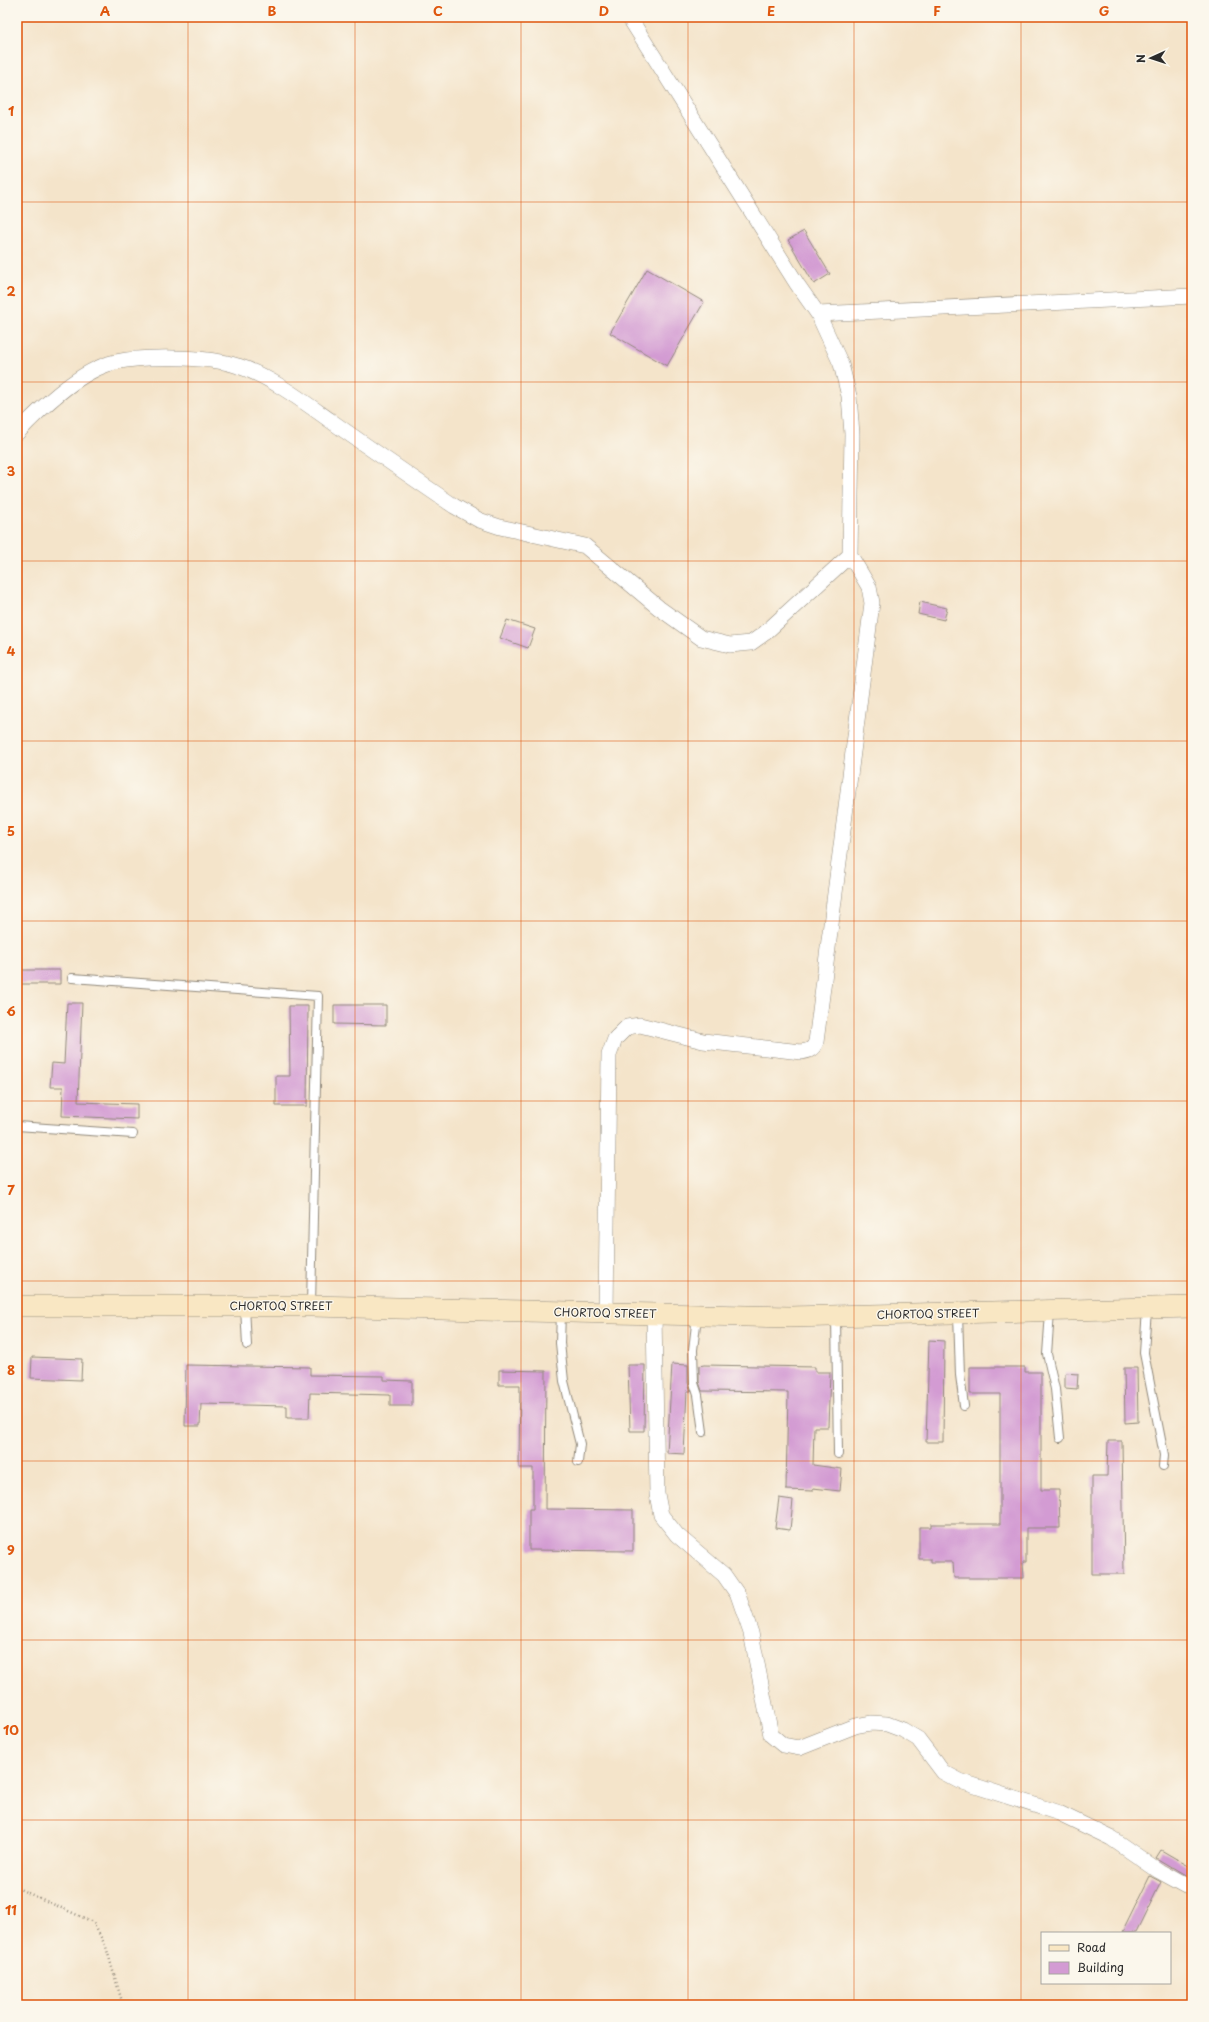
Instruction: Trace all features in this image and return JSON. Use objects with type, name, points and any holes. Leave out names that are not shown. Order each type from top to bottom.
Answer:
[{"type":"main road","name":"CHORTOQ STREET","points":[[17,1306],[311,1306],[697,1315],[836,1316],[1192,1308]]},
{"type":"street","points":[[606,1313],[609,1055],[615,1039],[626,1027],[640,1026],[703,1041],[801,1052],[814,1047],[816,1042],[872,603],[869,587],[850,554],[852,434],[849,396],[841,364],[818,314],[797,284],[630,17]]},
{"type":"street","points":[[818,314],[1192,296]]},
{"type":"street","points":[[17,433],[54,398],[108,364],[139,359],[161,358],[221,362],[238,366],[256,374],[297,398],[454,506],[479,520],[500,527],[585,546],[659,608],[700,638],[730,645],[751,643],[766,633],[850,554]]},
{"type":"street","points":[[654,1314],[657,1494],[661,1515],[677,1534],[724,1575],[738,1595],[750,1633],[771,1735],[783,1746],[799,1748],[855,1726],[871,1723],[887,1724],[904,1730],[918,1739],[943,1772],[960,1780],[1059,1813],[1112,1838],[1159,1871],[1192,1889]]},
{"type":"lane","points":[[72,978],[318,996],[311,1306]]},
{"type":"lane","points":[[17,1126],[133,1134]]},
{"type":"lane","points":[[245,1306],[247,1345]]},
{"type":"lane","points":[[1147,1308],[1144,1353],[1164,1455],[1163,1466]]},
{"type":"lane","points":[[1050,1311],[1047,1354],[1055,1389],[1060,1438]]},
{"type":"lane","points":[[561,1312],[560,1343],[564,1381],[580,1444],[578,1462]]},
{"type":"lane","points":[[958,1313],[960,1375],[964,1406]]},
{"type":"lane","points":[[697,1315],[693,1350],[694,1383],[698,1395],[703,1432]]},
{"type":"lane","points":[[836,1316],[838,1454]]},
{"type":"path","points":[[17,1888],[93,1922],[106,1947],[123,2005]]},
{"type":"building","points":[[804,231],[830,274],[814,284],[788,240]]},
{"type":"building","points":[[647,269],[704,302],[667,366],[610,333]]},
{"type":"building","points":[[920,602],[947,608],[944,620],[918,614]]},
{"type":"building","points":[[507,620],[535,629],[528,648],[500,638]]},
{"type":"building","points":[[17,970],[60,970],[60,984],[17,984]]},
{"type":"building","points":[[67,1003],[82,1003],[78,1102],[137,1104],[137,1119],[62,1116],[63,1087],[50,1087],[52,1063],[64,1064]]},
{"type":"building","points":[[334,1005],[386,1005],[386,1025],[334,1024]]},
{"type":"building","points":[[289,1006],[308,1006],[307,1106],[276,1106],[276,1076],[290,1076]]},
{"type":"building","points":[[929,1340],[944,1341],[943,1442],[926,1442]]},
{"type":"building","points":[[32,1357],[82,1359],[81,1380],[31,1378]]},
{"type":"building","points":[[672,1364],[688,1365],[688,1383],[691,1391],[687,1391],[684,1454],[667,1453]]},
{"type":"building","points":[[186,1365],[310,1367],[310,1375],[384,1376],[384,1380],[412,1381],[412,1406],[390,1406],[390,1395],[310,1393],[309,1418],[287,1418],[287,1406],[201,1404],[200,1426],[185,1426]]},
{"type":"building","points":[[628,1365],[645,1365],[644,1431],[630,1431]]},
{"type":"building","points":[[699,1366],[815,1367],[815,1372],[830,1372],[828,1427],[814,1427],[813,1465],[842,1469],[840,1491],[813,1488],[813,1491],[786,1490],[788,1392],[702,1391],[699,1382]]},
{"type":"building","points":[[970,1367],[1025,1367],[1025,1372],[1041,1372],[1041,1490],[1059,1490],[1060,1528],[1026,1528],[1026,1562],[1023,1562],[1024,1578],[954,1578],[953,1562],[931,1562],[931,1559],[919,1559],[919,1527],[931,1527],[931,1524],[1000,1524],[1000,1394],[970,1394]]},
{"type":"building","points":[[1124,1368],[1137,1368],[1138,1422],[1125,1423]]},
{"type":"building","points":[[499,1370],[546,1371],[545,1509],[633,1510],[633,1551],[529,1550],[529,1509],[533,1509],[533,1468],[519,1468],[520,1385],[499,1385]]},
{"type":"building","points":[[1065,1373],[1078,1374],[1077,1389],[1065,1388]]},
{"type":"building","points":[[1108,1441],[1122,1441],[1124,1574],[1092,1574],[1092,1476],[1107,1476]]},
{"type":"building","points":[[779,1498],[793,1500],[790,1530],[775,1528]]},
{"type":"building","points":[[1161,1850],[1192,1868],[1188,1877],[1156,1858]]},
{"type":"building","points":[[1150,1876],[1161,1882],[1136,1932],[1122,1932]]}]
